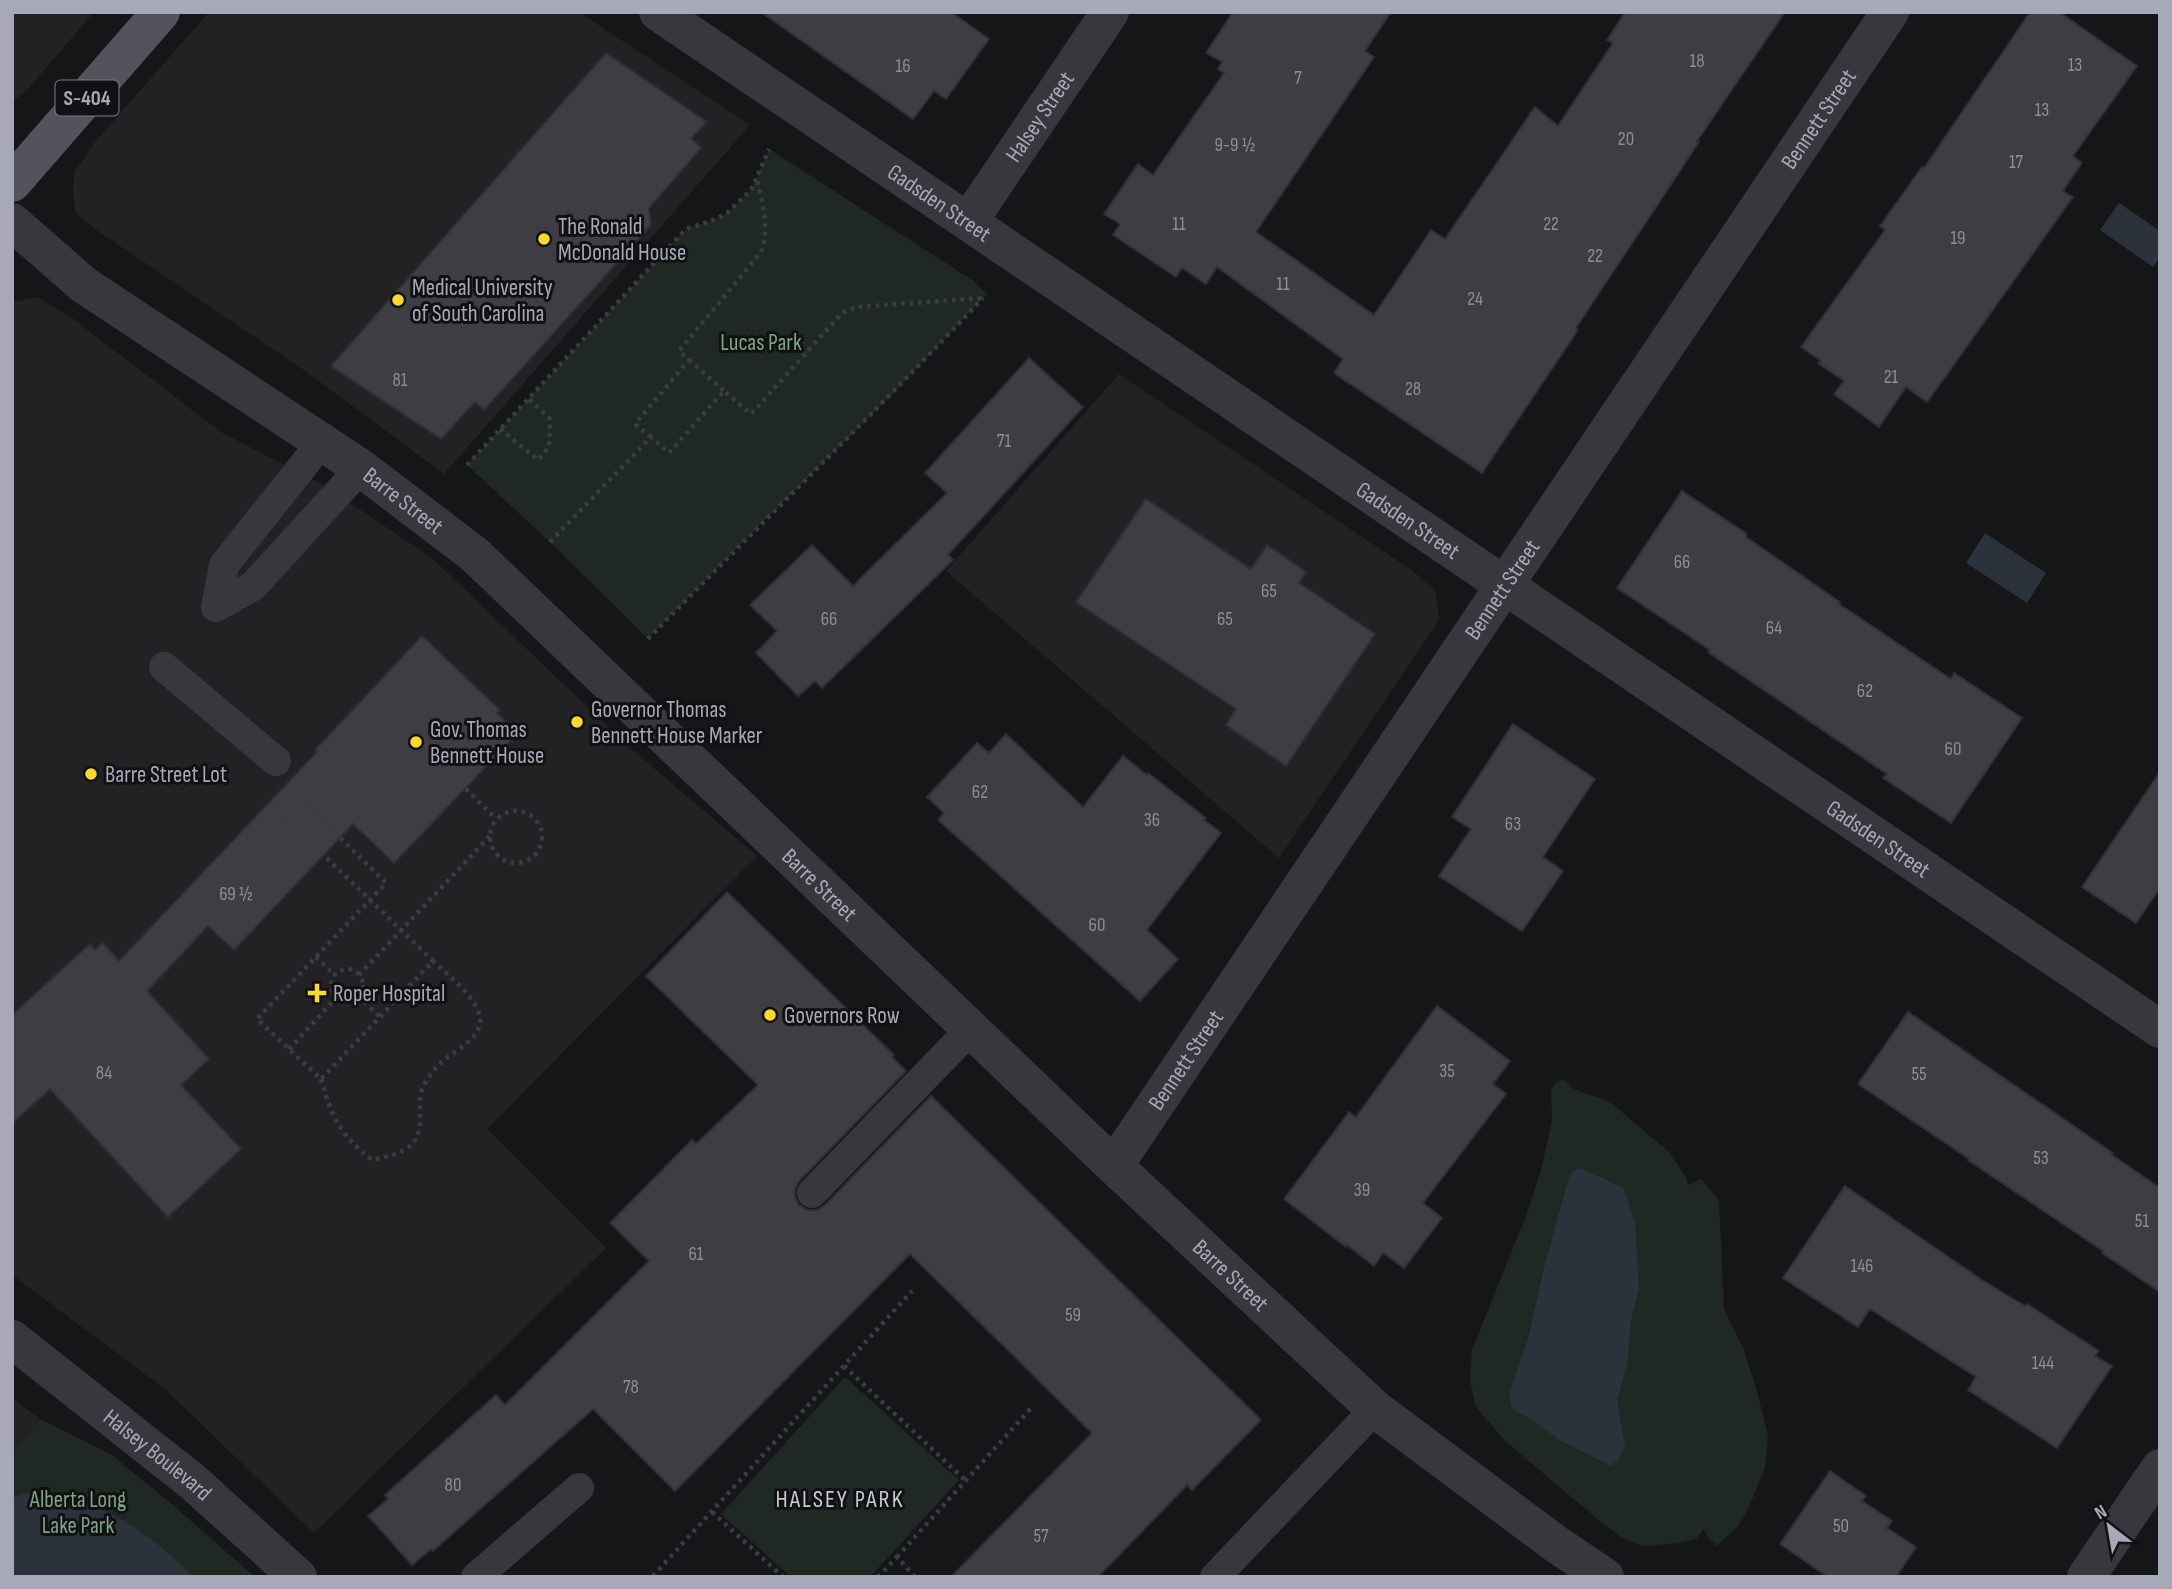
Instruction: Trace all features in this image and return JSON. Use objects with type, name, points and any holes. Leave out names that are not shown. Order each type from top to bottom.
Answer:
[{"type":"main road","name":"S-404","points":[[12,183],[161,12]]},
{"type":"street","name":"Gadsden Street","points":[[658,12],[2160,1029]]},
{"type":"street","name":"Halsey Street","points":[[968,221],[1110,12]]},
{"type":"street","name":"Bennett Street","points":[[1115,1166],[1891,12]]},
{"type":"street","name":"Barre Street","points":[[12,222],[84,285],[360,468],[475,555],[1115,1166],[1375,1409],[1556,1544],[1605,1577]]},
{"type":"street","name":"Halsey Boulevard","points":[[12,1339],[193,1482],[298,1577]]},
{"type":"street","points":[[2086,1577],[2160,1468]]},
{"type":"lane","points":[[322,442],[224,565],[216,607],[253,586],[360,468]]},
{"type":"lane","points":[[164,667],[276,761]]},
{"type":"lane","points":[[813,1193],[971,1029]]},
{"type":"lane","points":[[1215,1577],[1375,1409]]},
{"type":"lane","points":[[476,1577],[579,1488]]},
{"type":"path","points":[[467,465],[681,234],[727,212],[751,190],[769,149]]},
{"type":"path","points":[[648,639],[887,400],[985,296],[857,307],[842,313],[751,414],[680,351],[761,253],[765,243],[763,206],[757,178]]},
{"type":"path","points":[[689,360],[635,424],[669,453],[724,391]]},
{"type":"path","points":[[500,429],[538,460],[550,447],[550,419],[529,399]]},
{"type":"path","points":[[550,542],[651,438]]},
{"type":"path","points":[[466,789],[496,819]]},
{"type":"path","points":[[272,805],[369,901],[468,994],[477,1008],[480,1023],[474,1037],[435,1069],[422,1088],[421,1122],[412,1143],[395,1154],[373,1160],[353,1146],[338,1127],[321,1079],[257,1019],[316,957],[369,901],[386,883],[298,797]]},
{"type":"path","points":[[513,810],[530,814],[541,828],[542,844],[532,858],[517,863],[508,862],[495,853],[490,836],[496,819],[513,810]]},
{"type":"path","points":[[359,975],[490,836]]},
{"type":"path","points":[[316,957],[335,975]]},
{"type":"path","points":[[321,1079],[433,961]]},
{"type":"path","points":[[344,970],[359,975],[362,984],[358,996],[347,1001],[337,997],[331,989],[335,975],[344,970]]},
{"type":"path","points":[[358,996],[380,1017]]},
{"type":"path","points":[[289,1049],[337,997]]},
{"type":"path","points":[[653,1576],[912,1291]]},
{"type":"path","points":[[844,1366],[966,1481]]},
{"type":"path","points":[[878,1577],[1032,1407]]},
{"type":"path","points":[[712,1511],[783,1577]]},
{"type":"path","points":[[897,1557],[915,1577]]},
{"type":"shaded area","points":[[12,12],[94,12],[27,90],[12,102]]},
{"type":"shaded area","name":"Medical University of South Carolina","points":[[209,12],[579,12],[750,125],[444,474],[301,368],[99,232],[76,213],[73,195],[74,172],[95,142]]},
{"type":"shaded area","points":[[2119,203],[2160,231],[2160,257],[2153,267],[2100,230]]},
{"type":"shaded area","name":"Roper Hospital","points":[[38,297],[72,318],[221,432],[323,485],[432,558],[628,746],[757,856],[487,1129],[606,1248],[314,1533],[166,1390],[12,1275],[12,302]]},
{"type":"shaded area","points":[[1119,374],[1413,571],[1436,592],[1439,620],[1279,858],[946,571]]},
{"type":"shaded area","points":[[1985,533],[2046,573],[2027,603],[1966,563]]},
{"type":"shaded area","points":[[1581,1168],[1623,1188],[1635,1221],[1639,1289],[1631,1320],[1627,1364],[1617,1401],[1625,1445],[1619,1459],[1611,1466],[1561,1441],[1512,1409],[1509,1393],[1528,1339],[1570,1173]]},
{"type":"shaded area","points":[[12,1398],[40,1419],[12,1452]]},
{"type":"shaded area","points":[[37,1491],[81,1501],[122,1520],[160,1546],[193,1577],[12,1577],[12,1497]]},
{"type":"green space","name":"Lucas Park","points":[[769,149],[972,280],[987,294],[887,400],[648,639],[467,465],[681,234],[689,228],[727,213],[751,190]]},
{"type":"green space","points":[[1563,1079],[1574,1089],[1610,1102],[1669,1152],[1686,1177],[1688,1185],[1701,1179],[1719,1200],[1724,1309],[1744,1350],[1768,1436],[1765,1467],[1750,1505],[1738,1526],[1717,1546],[1704,1529],[1696,1539],[1677,1543],[1644,1546],[1626,1540],[1505,1441],[1475,1406],[1470,1379],[1472,1350],[1526,1216],[1541,1170],[1552,1121],[1551,1090]]},
{"type":"green space","points":[[845,1377],[959,1480],[870,1577],[791,1577],[721,1514]]},
{"type":"green space","name":"Alberta Long Lake Park","points":[[40,1419],[112,1455],[255,1577],[12,1577],[12,1452]]},
{"type":"building","points":[[761,12],[951,12],[989,39],[946,99],[934,91],[913,119]]},
{"type":"building","points":[[1233,12],[1391,12],[1365,51],[1374,57],[1256,232],[1374,315],[1431,230],[1445,239],[1535,107],[1558,126],[1613,43],[1607,40],[1625,12],[1785,12],[1697,141],[1699,142],[1576,328],[1578,330],[1482,473],[1334,373],[1343,359],[1217,267],[1206,284],[1182,268],[1176,277],[1113,235],[1120,224],[1104,214],[1138,164],[1153,175],[1224,73],[1218,69],[1222,62],[1206,53]]},
{"type":"building","points":[[2030,12],[2059,12],[2137,66],[2073,156],[2082,163],[2063,191],[2073,197],[1953,366],[1927,402],[1906,387],[1879,427],[1834,394],[1844,381],[1801,347],[1885,230],[1880,226],[1922,167],[1924,168]]},
{"type":"building","name":"The Ronald McDonald House","points":[[606,53],[707,122],[691,138],[701,148],[649,208],[651,225],[484,410],[475,402],[441,439],[331,366]]},
{"type":"building","points":[[1029,358],[1083,407],[948,555],[953,560],[822,688],[815,681],[798,696],[756,653],[777,631],[750,605],[812,545],[853,586],[947,493],[925,473]]},
{"type":"building","points":[[1682,491],[1747,534],[1746,537],[1840,602],[1839,604],[1951,679],[1954,673],[2022,718],[1951,823],[1883,778],[1887,774],[1617,588]]},
{"type":"building","points":[[1146,499],[1251,569],[1267,545],[1306,572],[1299,583],[1375,634],[1286,766],[1226,725],[1236,709],[1076,602]]},
{"type":"building","points":[[422,636],[500,710],[497,713],[518,733],[394,863],[353,824],[234,950],[208,926],[147,991],[209,1059],[181,1085],[241,1149],[168,1217],[50,1089],[12,1123],[12,1015],[90,944],[95,950],[103,943],[119,961],[317,752],[315,750]]},
{"type":"building","points":[[1513,724],[1595,779],[1543,857],[1563,871],[1522,931],[1439,876],[1471,829],[1452,817]]},
{"type":"building","points":[[1006,734],[1083,807],[1123,756],[1206,818],[1204,820],[1221,833],[1147,930],[1178,959],[1140,1001],[938,820],[944,813],[927,797],[977,743],[989,753]]},
{"type":"building","points":[[2160,772],[2160,888],[2136,923],[2082,887]]},
{"type":"building","points":[[727,892],[894,1055],[892,1057],[906,1071],[799,1181],[795,1197],[799,1205],[808,1210],[817,1210],[825,1205],[931,1096],[1261,1420],[1192,1490],[1187,1485],[1098,1577],[951,1577],[1092,1433],[910,1254],[675,1491],[593,1409],[433,1551],[431,1549],[412,1565],[368,1516],[388,1499],[385,1495],[496,1395],[505,1405],[649,1261],[610,1223],[692,1140],[696,1144],[758,1085],[646,976]]},
{"type":"building","points":[[1437,1006],[1510,1061],[1493,1084],[1506,1094],[1423,1203],[1442,1218],[1404,1268],[1383,1253],[1374,1266],[1284,1199],[1349,1112],[1356,1117]]},
{"type":"building","points":[[1908,1012],[2160,1188],[2160,1292],[1858,1084]]},
{"type":"building","points":[[1845,1186],[1982,1280],[2025,1306],[2027,1304],[2099,1351],[2095,1356],[2112,1366],[2057,1448],[1968,1390],[1976,1377],[1870,1309],[1858,1327],[1783,1278]]},
{"type":"building","points":[[1830,1471],[1866,1496],[1862,1501],[1892,1521],[1887,1528],[1916,1547],[1896,1577],[1828,1577],[1780,1544]]},
{"type":"place","name":"The Ronald McDonald House","points":[[544,239]]},
{"type":"place","name":"Medical University of South Carolina","points":[[398,300]]},
{"type":"place","name":"Governor Thomas Bennett House Marker","points":[[577,722]]},
{"type":"place","name":"Gov. Thomas Bennett House","points":[[416,742]]},
{"type":"place","name":"Barre Street Lot","points":[[91,774]]},
{"type":"place","name":"Roper Hospital","points":[[317,993]]},
{"type":"place","name":"Governors Row","points":[[770,1015]]},
{"type":"district","name":"HALSEY PARK","points":[[840,1499]]}]
